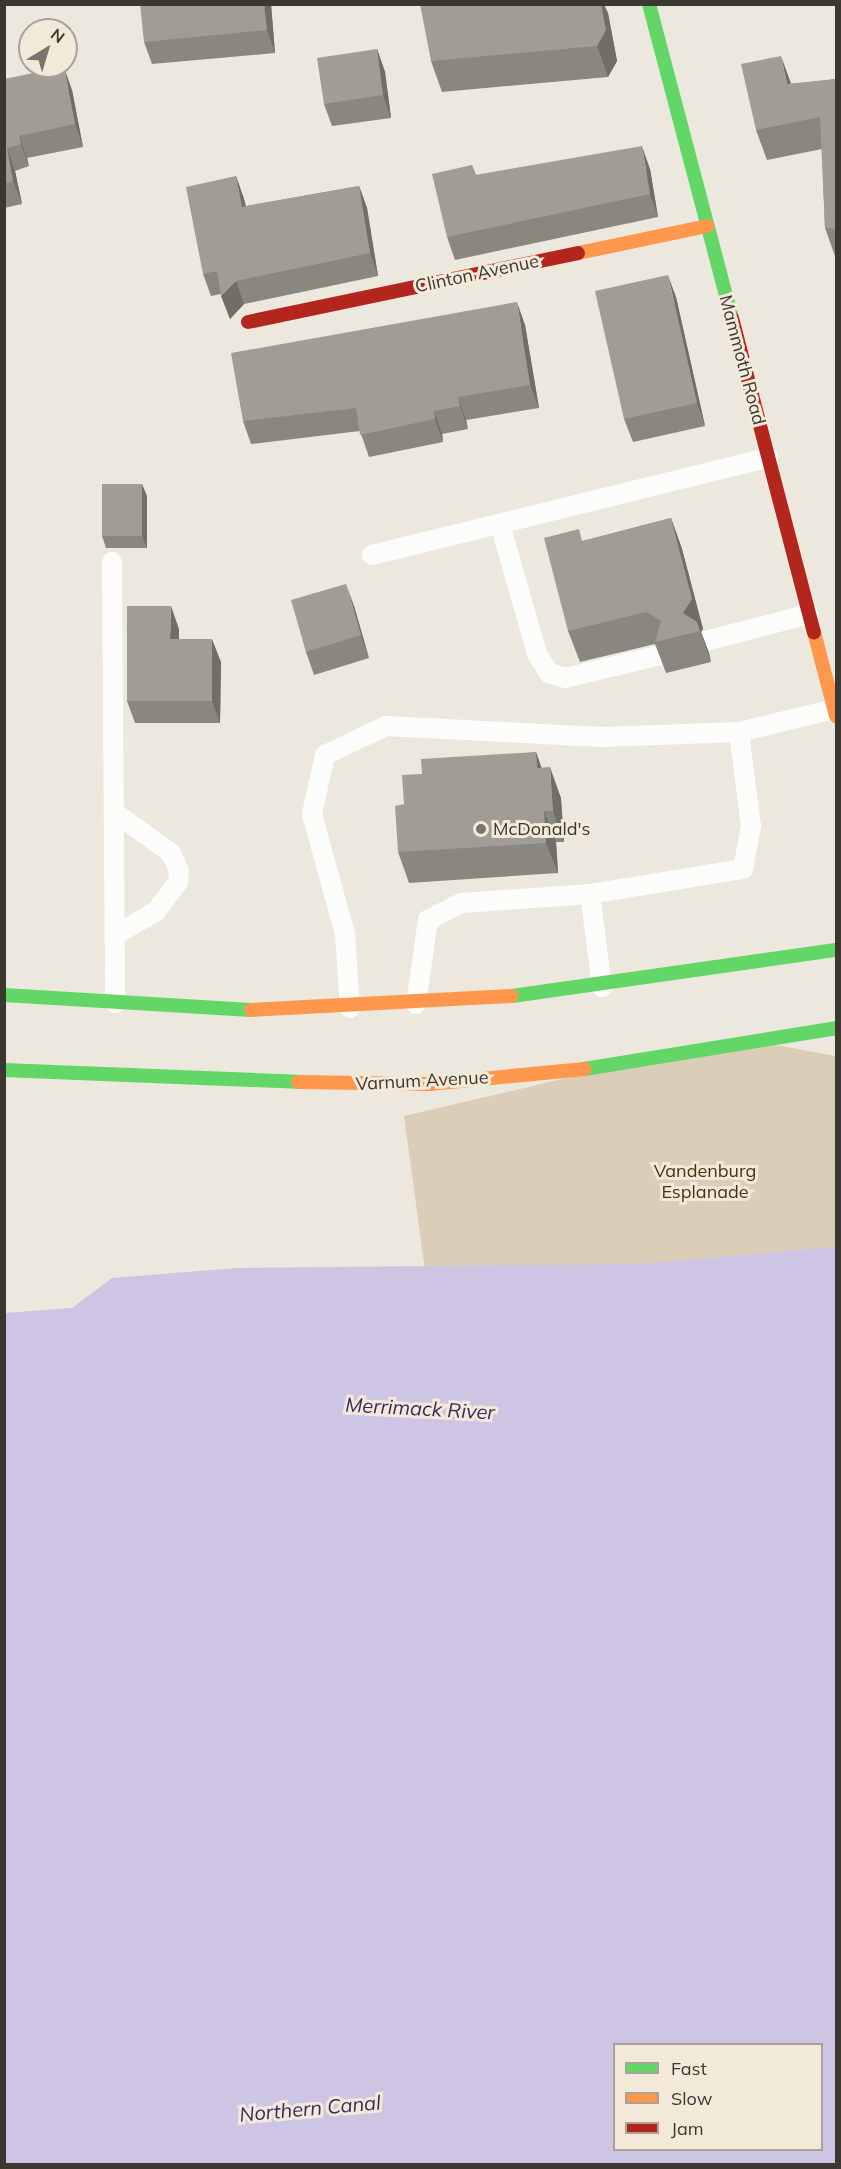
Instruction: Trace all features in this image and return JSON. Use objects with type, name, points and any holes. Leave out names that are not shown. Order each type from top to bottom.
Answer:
[{"type":"main road","name":"Mammoth Road","points":[[649,4],[835,712]]},
{"type":"main road","name":"Clinton Avenue","points":[[248,322],[707,226]]},
{"type":"main road","points":[[4,995],[115,1004],[249,1010],[350,1008],[602,987],[837,950]]},
{"type":"main road","name":"Varnum Avenue","points":[[4,1070],[137,1079],[429,1084],[601,1067],[837,1028]]},
{"type":"lane","points":[[372,555],[768,458]]},
{"type":"lane","points":[[500,524],[537,654],[549,673],[565,678],[661,655]]},
{"type":"lane","points":[[112,562],[115,1004]]},
{"type":"lane","points":[[706,641],[809,614]]},
{"type":"lane","points":[[350,1008],[345,934],[312,814],[325,755],[386,726],[602,737],[739,732],[835,712]]},
{"type":"lane","points":[[416,1004],[428,920],[462,903],[590,894],[742,869],[751,826],[739,732]]},
{"type":"lane","points":[[114,812],[171,853],[179,871],[178,882],[155,912],[115,935]]},
{"type":"lane","points":[[590,894],[602,987]]},
{"type":"green space","name":"Vandenburg Esplanade","points":[[737,1038],[836,1056],[836,1292],[436,1352],[404,1116]]},
{"type":"water","points":[[836,1247],[836,2164],[5,2164],[5,1313],[72,1308],[112,1278],[236,1268],[640,1264]]},
{"type":"building","points":[[140,4],[264,4],[267,30],[144,42]]},
{"type":"building","points":[[420,4],[601,4],[606,30],[597,46],[431,61]]},
{"type":"building","points":[[377,49],[383,95],[324,104],[317,58]]},
{"type":"building","points":[[781,56],[787,84],[837,79],[837,229],[825,228],[820,117],[756,130],[741,64]]},
{"type":"building","points":[[18,76],[66,78],[75,124],[19,136],[21,144],[7,148],[13,181],[4,184],[4,79]]},
{"type":"building","points":[[642,146],[650,194],[447,237],[432,174],[472,165],[475,175]]},
{"type":"building","points":[[236,176],[242,207],[359,186],[370,253],[236,281],[221,296],[217,271],[203,274],[186,187]]},
{"type":"building","points":[[668,275],[697,403],[624,419],[595,291]]},
{"type":"building","points":[[517,302],[530,385],[458,397],[460,406],[434,411],[435,419],[360,435],[356,408],[243,421],[231,353]]},
{"type":"building","points":[[102,484],[142,484],[142,536],[102,536]]},
{"type":"building","points":[[671,518],[692,599],[683,613],[697,622],[700,631],[655,642],[661,621],[646,612],[568,631],[544,538],[579,529],[582,541]]},
{"type":"building","points":[[346,584],[361,635],[306,652],[291,600]]},
{"type":"building","points":[[127,606],[171,606],[170,639],[212,639],[212,701],[127,701]]},
{"type":"building","points":[[536,752],[537,768],[550,767],[553,811],[544,811],[546,843],[398,852],[395,806],[404,804],[402,775],[422,774],[421,759]]},
{"type":"traffic: fast","points":[[649,4],[732,318]]},
{"type":"traffic: fast","points":[[512,996],[836,950]]},
{"type":"traffic: fast","points":[[4,995],[251,1010]]},
{"type":"traffic: fast","points":[[584,1069],[836,1028]]},
{"type":"traffic: fast","points":[[4,1070],[298,1082]]},
{"type":"traffic: slow","points":[[578,253],[707,226]]},
{"type":"traffic: slow","points":[[814,632],[836,716]]},
{"type":"traffic: slow","points":[[251,1010],[512,996]]},
{"type":"traffic: slow","points":[[298,1082],[429,1084],[584,1069]]},
{"type":"traffic: jam","points":[[248,322],[578,253]]},
{"type":"traffic: jam","points":[[732,318],[814,632]]},
{"type":"place","name":"McDonald's","points":[[481,829]]},
{"type":"water label","name":"Merrimack River","points":[[420,1408]]},
{"type":"water label","name":"Northern Canal","points":[[310,2108]]}]
